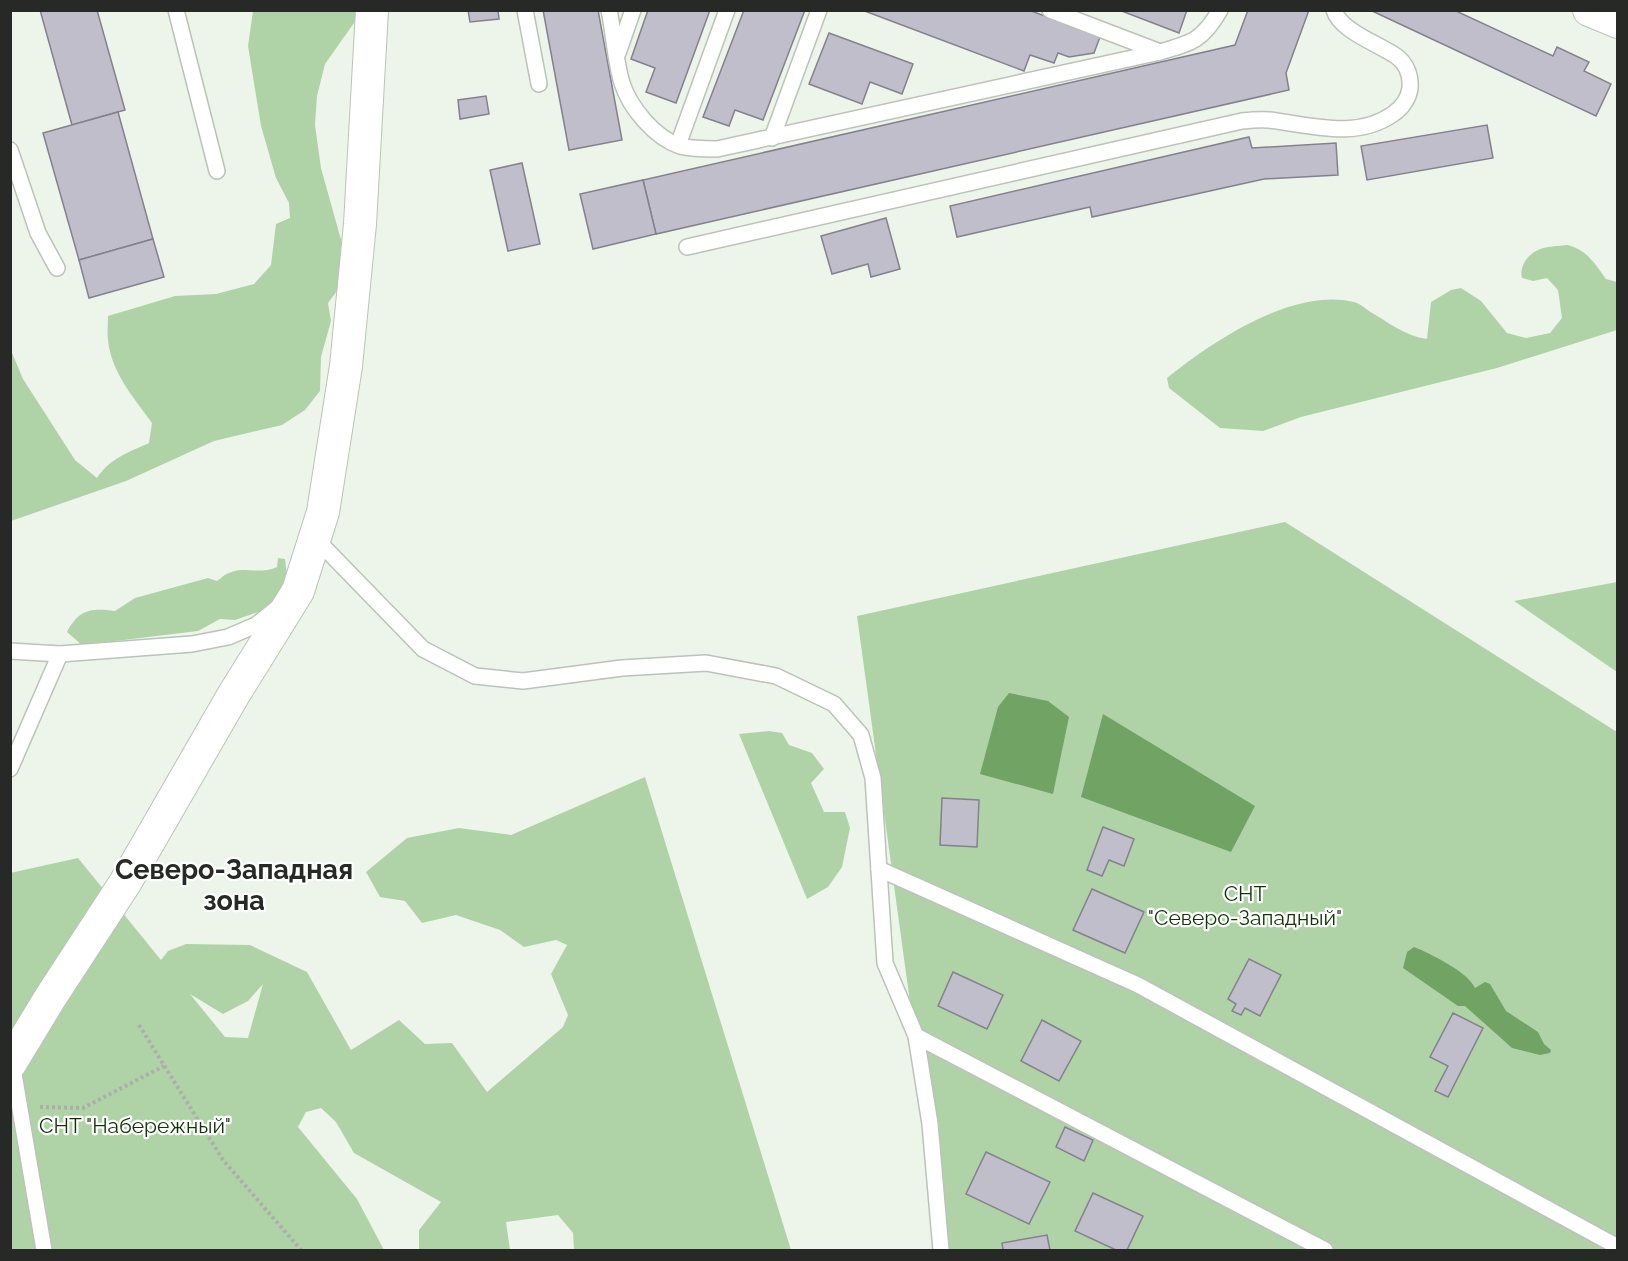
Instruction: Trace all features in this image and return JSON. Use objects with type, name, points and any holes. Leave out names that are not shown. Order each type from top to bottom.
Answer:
[{"type":"street","points":[[11,1063],[50,998],[125,883],[234,694],[298,591],[323,512],[346,366],[360,224],[372,10]]},
{"type":"street","points":[[1589,10],[1617,22]]},
{"type":"lane","points":[[176,10],[217,171]]},
{"type":"lane","points":[[525,10],[539,84]]},
{"type":"lane","points":[[609,10],[622,84],[634,109],[652,128],[678,145],[717,150],[1160,52],[1188,44],[1209,29],[1220,10]]},
{"type":"lane","points":[[617,54],[633,10]]},
{"type":"lane","points":[[678,145],[727,10]]},
{"type":"lane","points":[[772,138],[819,10]]},
{"type":"lane","points":[[1050,10],[1160,52]]},
{"type":"lane","points":[[687,247],[1242,121],[1267,119],[1325,129],[1359,129],[1382,122],[1397,112],[1406,102],[1410,90],[1410,78],[1405,66],[1397,57],[1346,26],[1334,10]]},
{"type":"lane","points":[[10,150],[38,233],[57,268]]},
{"type":"lane","points":[[315,538],[423,650],[475,676],[523,681],[622,668],[706,663],[776,676],[834,704],[861,735],[873,778],[885,963],[916,1036],[930,1124],[941,1251]]},
{"type":"lane","points":[[10,651],[60,654],[192,644],[228,637],[256,625],[298,591]]},
{"type":"lane","points":[[10,769],[60,654]]},
{"type":"lane","points":[[879,869],[1138,985],[1617,1247]]},
{"type":"lane","points":[[916,1036],[1325,1251]]},
{"type":"lane","points":[[11,1063],[44,1251]]},
{"type":"path","points":[[139,1025],[223,1160],[301,1251]]},
{"type":"path","points":[[19,1107],[83,1108],[164,1066]]},
{"type":"green space","points":[[253,11],[361,11],[325,64],[317,96],[315,125],[321,168],[343,247],[343,283],[328,303],[331,321],[321,357],[320,391],[305,410],[282,425],[214,441],[126,481],[11,521],[10,348],[23,379],[75,460],[97,478],[113,461],[149,443],[152,423],[118,374],[110,352],[108,316],[175,296],[216,294],[254,284],[271,265],[276,224],[290,218],[289,203],[276,178],[261,126],[248,46]]},
{"type":"green space","points":[[1568,245],[1585,254],[1606,279],[1617,282],[1617,330],[1497,368],[1301,417],[1263,431],[1220,428],[1169,388],[1167,378],[1229,334],[1280,310],[1305,302],[1330,299],[1360,304],[1404,332],[1427,339],[1431,302],[1451,290],[1461,288],[1481,301],[1507,333],[1526,338],[1550,333],[1562,318],[1558,290],[1547,278],[1533,281],[1522,278],[1521,274],[1527,258],[1534,252],[1548,247]]},
{"type":"green space","name":"СНТ \"Северо-Западный\"","points":[[1285,522],[1617,732],[1617,1250],[944,1250],[857,616]]},
{"type":"green space","points":[[278,558],[285,559],[287,576],[279,599],[261,611],[235,620],[220,619],[198,631],[82,645],[67,632],[76,619],[86,612],[115,611],[135,598],[208,578],[217,581],[235,571],[271,569],[277,567]]},
{"type":"green space","points":[[1617,582],[1617,672],[1514,601]]},
{"type":"green space","points":[[769,731],[782,733],[789,745],[812,753],[824,769],[811,783],[824,812],[845,812],[850,828],[842,867],[828,887],[807,899],[739,734]]},
{"type":"green space","name":"СНТ \"Набережный\"","points":[[645,777],[791,1250],[574,1250],[573,1233],[558,1215],[506,1222],[510,1250],[419,1250],[419,1230],[441,1202],[354,1153],[336,1122],[321,1108],[306,1112],[298,1127],[357,1199],[384,1250],[11,1250],[10,873],[78,858],[161,960],[168,951],[186,944],[250,945],[307,972],[351,1050],[399,1020],[425,1044],[452,1043],[487,1092],[563,1027],[568,1015],[551,974],[567,945],[556,940],[524,947],[500,930],[456,915],[422,923],[405,901],[380,897],[366,872],[407,838],[459,828],[511,835]],"holes":[[[263,984],[248,1038],[225,1037],[190,994],[223,1014],[248,1001]]]},
{"type":"shaded area","points":[[1009,693],[1048,701],[1069,717],[1053,794],[980,774],[998,707]]},
{"type":"shaded area","points":[[1103,714],[1255,806],[1231,852],[1081,797]]},
{"type":"shaded area","points":[[1414,947],[1457,970],[1475,988],[1485,982],[1490,984],[1506,1011],[1538,1032],[1544,1044],[1551,1050],[1550,1053],[1540,1055],[1512,1048],[1465,1006],[1458,1006],[1403,968],[1407,952]]},
{"type":"building","points":[[40,10],[97,10],[125,110],[72,125]]},
{"type":"building","points":[[468,10],[498,10],[499,19],[470,22]]},
{"type":"building","points":[[543,10],[598,10],[622,140],[569,150]]},
{"type":"building","points":[[648,10],[710,10],[676,103],[646,92],[655,68],[631,59]]},
{"type":"building","points":[[744,10],[805,10],[763,120],[735,110],[729,126],[703,117]]},
{"type":"building","points":[[862,10],[1029,10],[1100,37],[1094,53],[1069,57],[1058,53],[1054,63],[1030,55],[1024,71]]},
{"type":"building","points":[[1119,10],[1187,10],[1179,33]]},
{"type":"building","points":[[1248,10],[1309,10],[1286,73],[1289,90],[656,234],[643,180],[1235,45]]},
{"type":"building","points":[[1370,10],[1454,10],[1553,56],[1557,47],[1589,62],[1584,71],[1611,84],[1596,116]]},
{"type":"building","points":[[829,33],[913,64],[902,94],[870,82],[862,104],[809,84]]},
{"type":"building","points":[[486,96],[489,114],[460,119],[458,100]]},
{"type":"building","points":[[118,112],[153,239],[79,260],[43,133]]},
{"type":"building","points":[[1487,125],[1493,158],[1367,180],[1361,146]]},
{"type":"building","points":[[1249,137],[1252,148],[1336,143],[1338,175],[1264,179],[1092,217],[1090,207],[957,237],[950,206]]},
{"type":"building","points":[[522,163],[540,244],[508,251],[490,170]]},
{"type":"building","points":[[643,180],[656,234],[593,249],[580,194]]},
{"type":"building","points":[[886,218],[900,269],[871,277],[868,264],[832,274],[821,236]]},
{"type":"building","points":[[153,239],[164,277],[89,298],[79,260]]},
{"type":"building","points":[[942,798],[979,800],[977,847],[940,845]]},
{"type":"building","points":[[1103,827],[1134,839],[1124,866],[1109,860],[1102,876],[1087,870]]},
{"type":"building","points":[[1092,889],[1144,912],[1125,953],[1073,930]]},
{"type":"building","points":[[1249,959],[1281,975],[1260,1016],[1245,1008],[1241,1015],[1232,1011],[1236,1004],[1228,999]]},
{"type":"building","points":[[953,972],[1003,995],[987,1029],[938,1006]]},
{"type":"building","points":[[1453,1013],[1483,1028],[1448,1097],[1435,1091],[1448,1066],[1430,1057]]},
{"type":"building","points":[[1042,1020],[1081,1041],[1059,1081],[1021,1061]]},
{"type":"building","points":[[1065,1127],[1093,1140],[1084,1161],[1056,1147]]},
{"type":"building","points":[[986,1152],[1050,1182],[1029,1224],[966,1194]]},
{"type":"building","points":[[1093,1193],[1143,1216],[1127,1250],[1116,1250],[1075,1231]]},
{"type":"building","points":[[1047,1235],[1050,1250],[1003,1250],[1002,1243]]},
{"type":"district","name":"Северо-Западная зона","points":[[234,884]]}]
